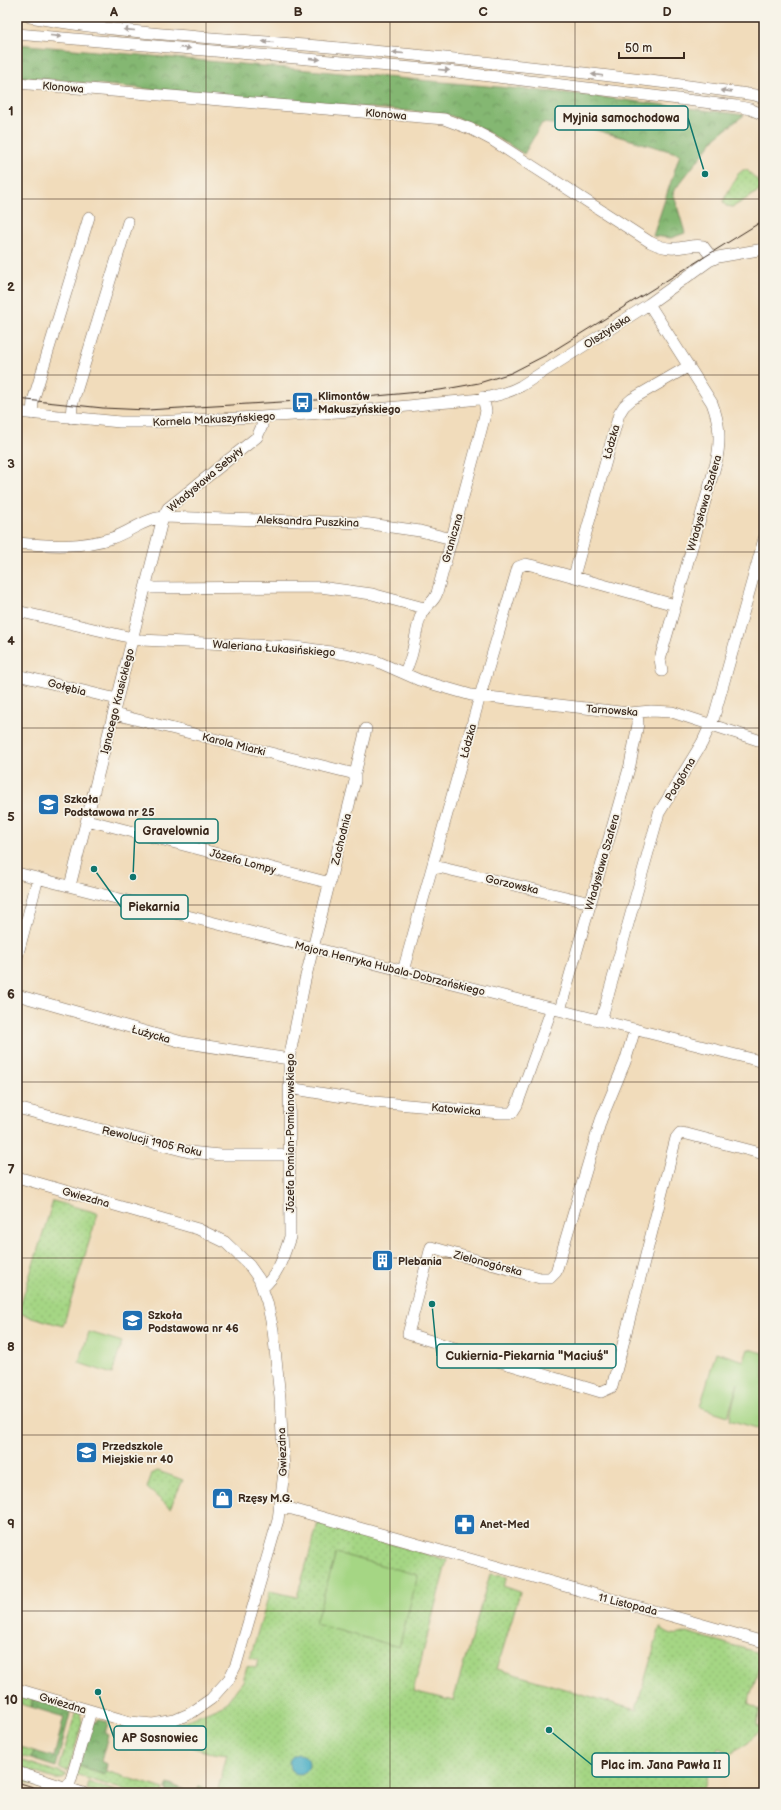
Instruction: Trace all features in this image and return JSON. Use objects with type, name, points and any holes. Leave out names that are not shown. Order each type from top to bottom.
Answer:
[{"type":"street","points":[[30,17],[95,27],[449,58],[688,86],[755,95],[764,98]]},
{"type":"street","points":[[17,34],[448,71],[736,106],[750,109],[764,115]]},
{"type":"street","name":"Klonowa","points":[[17,83],[444,119],[471,129],[492,140],[650,242],[664,247],[674,248],[699,245],[706,249],[713,259]]},
{"type":"street","points":[[32,414],[35,394],[89,217]]},
{"type":"street","points":[[71,418],[72,405],[128,222]]},
{"type":"street","name":"Olsztyńska","points":[[483,397],[505,393],[521,386],[649,304],[713,259],[764,249]]},
{"type":"street","name":"Władysława Szafera","points":[[649,304],[712,403],[718,419],[720,448],[660,659],[662,671]]},
{"type":"street","name":"Łódzka","points":[[574,576],[619,414],[624,406],[632,399],[689,366]]},
{"type":"street","name":"Kornela Makuszyńskiego","points":[[17,412],[136,423],[362,411],[483,397]]},
{"type":"street","name":"Graniczna","points":[[404,673],[411,659],[418,624],[424,608],[435,600],[486,411],[483,397]]},
{"type":"street","name":"Władysława Sebyły","points":[[17,543],[58,546],[96,543],[114,538],[153,518],[163,517],[168,508],[256,438],[262,426],[262,417]]},
{"type":"street","name":"Aleksandra Puszkina","points":[[163,517],[363,523],[420,531],[452,539]]},
{"type":"street","name":"Ignacego Krasickiego","points":[[70,886],[163,517]]},
{"type":"street","name":"Podgórna","points":[[601,1021],[659,813],[702,743],[711,724],[764,539]]},
{"type":"street","name":"Łódzka","points":[[403,971],[434,866],[480,696],[518,567],[526,564],[535,566],[675,605]]},
{"type":"street","points":[[146,585],[154,588],[320,588],[372,594],[424,608]]},
{"type":"street","name":"Waleriana Łukasińskiego","points":[[17,611],[132,639],[296,648],[361,657],[376,661],[419,680],[437,686],[470,695],[480,696]]},
{"type":"street","name":"Gołębia","points":[[17,675],[117,699]]},
{"type":"street","name":"Tarnowska","points":[[480,696],[629,714],[667,711],[764,742]]},
{"type":"street","name":"Władysława Szafera","points":[[556,1009],[591,903],[630,765],[638,724],[637,713]]},
{"type":"street","name":"Karola Miarki","points":[[114,714],[355,774]]},
{"type":"street","name":"Zachodnia","points":[[314,948],[356,782],[355,774],[366,729]]},
{"type":"street","name":"Józefa Lompy","points":[[87,820],[330,883]]},
{"type":"street","name":"Gorzowska","points":[[434,866],[591,903]]},
{"type":"street","name":"Majora Henryka Hubala-Dobrzańskiego","points":[[17,873],[764,1062]]},
{"type":"street","points":[[17,957],[38,878]]},
{"type":"street","name":"Józefa Pomian-Pomianowskiego","points":[[262,1288],[273,1278],[280,1265],[290,1237],[288,1059],[305,980],[314,948]]},
{"type":"street","name":"Łużycka","points":[[17,995],[182,1042],[288,1059]]},
{"type":"street","name":"Katowicka","points":[[289,1088],[374,1102],[512,1113],[517,1105],[556,1009]]},
{"type":"street","name":"Zielonogórska","points":[[635,1029],[625,1062],[601,1120],[556,1272],[550,1278],[540,1278],[431,1247],[408,1334],[602,1392],[607,1390],[612,1387],[676,1138],[680,1133],[687,1134],[764,1154]]},
{"type":"street","name":"Rewolucji 1905 Roku","points":[[17,1108],[189,1152],[221,1155],[289,1155]]},
{"type":"street","name":"Gwiezdna","points":[[17,1177],[173,1222],[212,1235],[225,1242],[249,1265],[262,1288],[273,1330],[280,1398],[284,1472],[279,1507],[267,1562],[236,1665],[229,1679],[211,1699],[191,1713],[174,1720],[153,1724],[130,1722],[17,1689]]},
{"type":"street","name":"11 Listopada","points":[[279,1507],[292,1509],[764,1642]]},
{"type":"street","points":[[68,1791],[91,1711]]},
{"type":"street","points":[[17,1772],[68,1791],[83,1793]]},
{"type":"green space","points":[[17,44],[576,94],[744,115],[716,137],[673,192],[685,233],[671,238],[653,236],[680,154],[589,128],[542,123],[524,154],[472,123],[445,114],[201,94],[21,77],[17,102]]},
{"type":"green space","points":[[743,170],[747,170],[754,177],[762,189],[733,207],[726,206],[723,201],[738,174]]},
{"type":"green space","points":[[53,1201],[98,1213],[63,1326],[18,1313]]},
{"type":"green space","points":[[89,1332],[122,1342],[112,1374],[79,1363]]},
{"type":"green space","points":[[748,1349],[764,1353],[764,1430],[729,1420],[738,1383],[728,1416],[700,1407],[716,1352],[744,1361]]},
{"type":"green space","points":[[158,1471],[183,1480],[170,1508],[147,1488],[152,1473]]},
{"type":"green space","points":[[318,1523],[447,1560],[413,1691],[453,1701],[490,1574],[507,1577],[503,1586],[520,1592],[497,1669],[636,1710],[660,1627],[672,1634],[686,1632],[763,1654],[748,1704],[760,1710],[757,1725],[763,1727],[748,1743],[730,1753],[718,1748],[702,1793],[217,1793],[227,1755],[207,1752],[166,1739],[167,1729],[225,1704],[243,1681],[247,1666],[256,1668],[258,1660],[250,1658],[270,1591],[297,1597]]},
{"type":"green space","points":[[336,1553],[418,1575],[399,1647],[315,1624]]},
{"type":"green space","points":[[17,1694],[33,1699],[31,1707],[17,1703]]},
{"type":"green space","points":[[33,1699],[71,1710],[56,1767],[31,1759],[34,1751],[54,1757],[64,1717],[31,1707]]},
{"type":"green space","points":[[76,1711],[80,1713],[82,1723],[68,1772],[59,1769]]},
{"type":"green space","points":[[99,1720],[108,1722],[105,1734],[108,1735],[101,1761],[107,1764],[105,1774],[79,1766],[92,1723]]},
{"type":"green space","points":[[17,1746],[34,1751],[31,1759],[17,1755]]},
{"type":"green space","points":[[17,1759],[67,1775],[61,1779],[55,1779],[17,1767]]},
{"type":"green space","points":[[79,1766],[105,1774],[106,1771],[164,1789],[163,1793],[134,1793],[76,1775]]},
{"type":"green space","points":[[17,1777],[58,1791],[62,1793],[17,1780]]},
{"type":"green space","points":[[88,1782],[121,1793],[98,1793],[86,1789]]},
{"type":"green space","points":[[168,1784],[196,1793],[167,1793],[166,1788]]},
{"type":"green space","points":[[199,1786],[209,1790],[208,1793],[197,1793]]},
{"type":"water","points":[[295,1754],[303,1754],[309,1760],[309,1768],[303,1774],[295,1774],[289,1768],[289,1760]]},
{"type":"tram line","points":[[17,399],[103,408],[147,410],[366,397],[440,390],[479,383],[511,373],[548,354],[764,220]]},
{"type":"tram line","points":[[17,1782],[52,1793]]},
{"type":"place","name":"Myjnia samochodowa","points":[[705,174]]},
{"type":"place","name":"Klimontów Makuszyńskiego","points":[[302,402]]},
{"type":"place","name":"Szkoła Podstawowa nr 25","points":[[49,805]]},
{"type":"place","name":"Piekarnia","points":[[94,869]]},
{"type":"place","name":"Gravelownia","points":[[133,877]]},
{"type":"place","name":"Plebania","points":[[382,1261]]},
{"type":"place","name":"Cukiernia-Piekarnia \"Maciuś\"","points":[[432,1304]]},
{"type":"place","name":"Szkoła Podstawowa nr 46","points":[[132,1321]]},
{"type":"place","name":"Przedszkole Miejskie nr 40","points":[[86,1452]]},
{"type":"place","name":"Rzęsy M.G.","points":[[223,1498]]},
{"type":"place","name":"Anet-Med","points":[[464,1524]]},
{"type":"place","name":"AP Sosnowiec","points":[[98,1692]]},
{"type":"place","name":"Plac im. Jana Pawła II","points":[[549,1730]]}]
